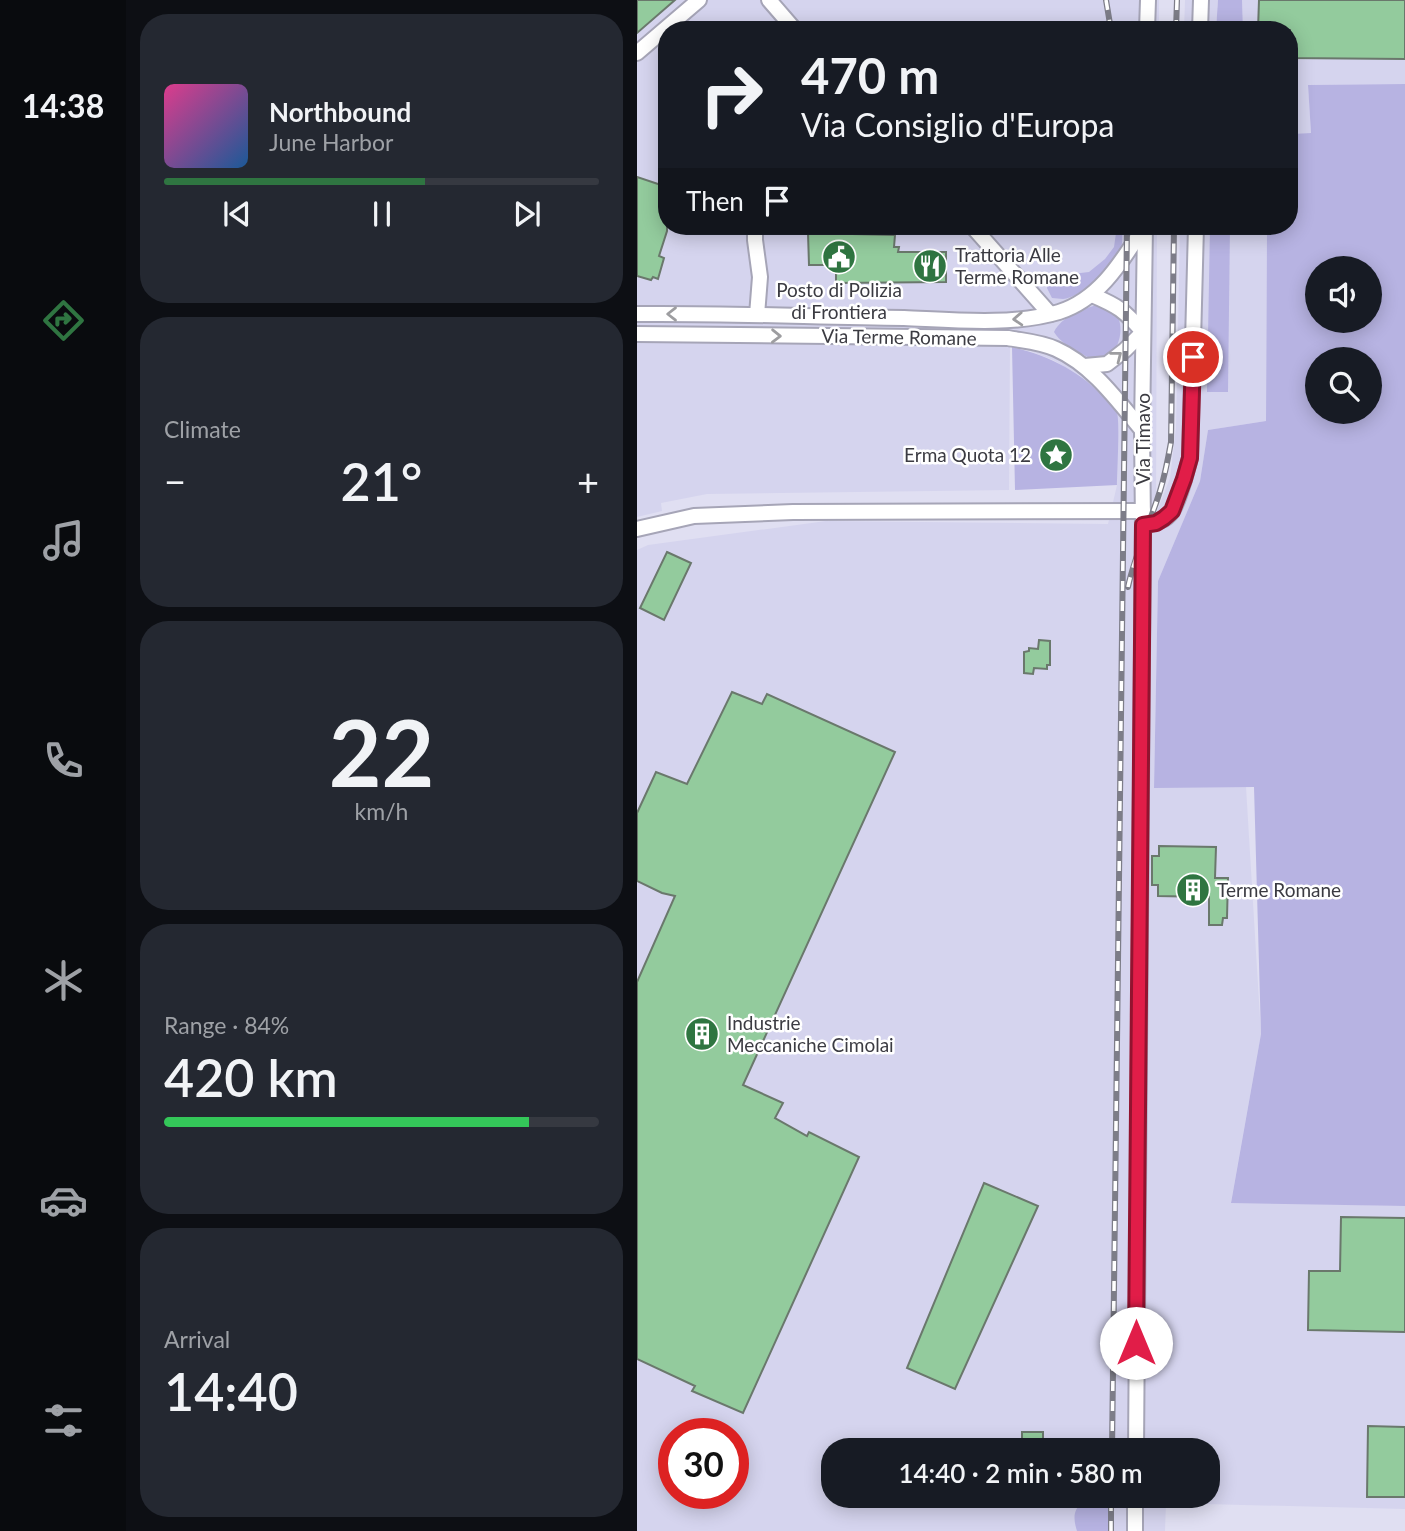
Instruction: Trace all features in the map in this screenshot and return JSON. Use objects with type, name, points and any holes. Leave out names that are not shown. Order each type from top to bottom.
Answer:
[{"type":"street","points":[[674,21],[699,0]]},
{"type":"street","points":[[769,0],[787,21]]},
{"type":"street","points":[[1147,21],[1148,0]]},
{"type":"street","points":[[1200,21],[1201,0]]},
{"type":"street","points":[[637,53],[658,35]]},
{"type":"street","points":[[755,235],[760,277],[757,315]]},
{"type":"street","points":[[980,235],[1050,314]]},
{"type":"street","name":"Via Terme Romane","points":[[637,314],[1027,319],[1060,312],[1092,295],[1117,269],[1139,235]]},
{"type":"street","name":"Via Timavo","points":[[1136,1438],[1145,235]]},
{"type":"street","points":[[637,529],[694,516],[793,512],[1143,518],[1156,523],[1172,511],[1190,458],[1196,235]]},
{"type":"street","points":[[1085,366],[1107,364],[1143,332],[1127,313],[1092,295]]},
{"type":"street","name":"Via Terme Romane","points":[[637,334],[1008,338],[1032,342],[1055,349],[1085,366],[1142,430]]},
{"type":"street","points":[[1135,1508],[1135,1531]]},
{"type":"shaded area","points":[[637,0],[1159,0],[1159,21],[658,21],[658,235],[1157,235],[1156,514],[1170,478],[1176,428],[1180,235],[1267,235],[1266,421],[1208,430],[1200,481],[1158,581],[1154,787],[1246,787],[1261,1034],[1231,1202],[1405,1206],[1405,1509],[1220,1504],[1220,1438],[821,1438],[821,1508],[1166,1508],[1165,1531],[637,1531],[637,550],[648,545],[826,521],[1108,524],[1117,485],[1117,414],[1103,396],[1079,375],[1053,360],[1010,346],[1009,490],[707,494],[661,503],[662,511],[637,517]]},
{"type":"shaded area","points":[[1185,0],[1218,0],[1217,21],[1184,21]]},
{"type":"shaded area","points":[[1218,0],[1242,0],[1243,21],[1217,21]]},
{"type":"shaded area","points":[[1242,0],[1405,0],[1405,84],[1308,85],[1311,133],[1298,134],[1298,21],[1243,21]]},
{"type":"shaded area","points":[[1405,84],[1405,1206],[1231,1203],[1261,1034],[1254,787],[1154,788],[1158,581],[1200,481],[1208,430],[1266,421],[1267,235],[1298,235],[1298,134],[1311,133],[1308,85]]},
{"type":"shaded area","points":[[1116,235],[1122,235],[1121,248],[1117,255],[1088,287],[1071,297],[1052,298],[1047,288],[1049,279],[1059,272],[1089,272],[1105,259],[1114,247]]},
{"type":"shaded area","points":[[1210,235],[1230,235],[1228,392],[1207,392]]},
{"type":"shaded area","points":[[1100,304],[1118,317],[1120,338],[1109,355],[1096,359],[1069,346],[1054,332],[1068,317]]},
{"type":"shaded area","points":[[1012,347],[1051,360],[1075,373],[1097,390],[1115,410],[1118,426],[1117,485],[1015,490]]},
{"type":"shaded area","points":[[1078,1508],[1109,1508],[1108,1531],[1077,1531]]},
{"type":"building","points":[[637,0],[675,0],[637,33]]},
{"type":"building","points":[[1259,0],[1405,0],[1405,59],[1298,58],[1298,21],[1258,21]]},
{"type":"building","points":[[637,177],[658,184],[658,235],[666,235],[659,256],[664,258],[658,279],[637,276]]},
{"type":"building","points":[[808,235],[895,235],[894,247],[899,247],[898,252],[946,252],[946,282],[836,283],[836,265],[809,265]]},
{"type":"building","points":[[667,552],[691,563],[664,620],[640,608]]},
{"type":"building","points":[[1039,640],[1050,641],[1050,665],[1047,665],[1047,669],[1034,668],[1033,674],[1024,673],[1024,652],[1029,651],[1029,648],[1038,649]]},
{"type":"building","name":"Industrie Meccaniche Cimolai","points":[[732,692],[762,704],[767,694],[895,752],[743,1085],[783,1103],[775,1118],[807,1136],[809,1132],[859,1157],[743,1413],[692,1391],[695,1386],[637,1359],[637,982],[675,896],[637,881],[637,813],[656,772],[687,784]]},
{"type":"building","name":"Terme Romane","points":[[1159,846],[1216,847],[1215,878],[1228,878],[1227,918],[1223,918],[1222,925],[1209,925],[1209,897],[1158,896],[1158,885],[1152,885],[1152,856],[1159,856]]},
{"type":"building","points":[[984,1183],[1038,1206],[955,1389],[907,1368]]},
{"type":"building","points":[[1341,1217],[1405,1218],[1405,1332],[1308,1330],[1309,1271],[1340,1271]]},
{"type":"building","points":[[1368,1426],[1405,1427],[1405,1497],[1367,1497]]},
{"type":"building","points":[[1022,1432],[1043,1432],[1043,1438],[1022,1438]]},
{"type":"railway","points":[[1106,0],[1110,21]]},
{"type":"railway","points":[[1176,21],[1177,0]]},
{"type":"railway","points":[[1112,1438],[1127,235]]},
{"type":"railway","points":[[1128,587],[1162,485],[1171,442],[1174,235]]},
{"type":"railway","points":[[1111,1508],[1111,1531]]},
{"type":"place","name":"Posto di Polizia di Frontiera","points":[[839,257]]},
{"type":"place","name":"Trattoria Alle Terme Romane","points":[[930,266]]},
{"type":"place","name":"Erma Quota 12","points":[[1056,455]]},
{"type":"place","name":"Terme Romane","points":[[1193,890]]},
{"type":"place","name":"Industrie Meccaniche Cimolai","points":[[702,1034]]},
{"type":"route","points":[[1136,1343],[1142,541],[1143,525],[1156,523],[1172,511],[1190,458],[1193,357]]}]
